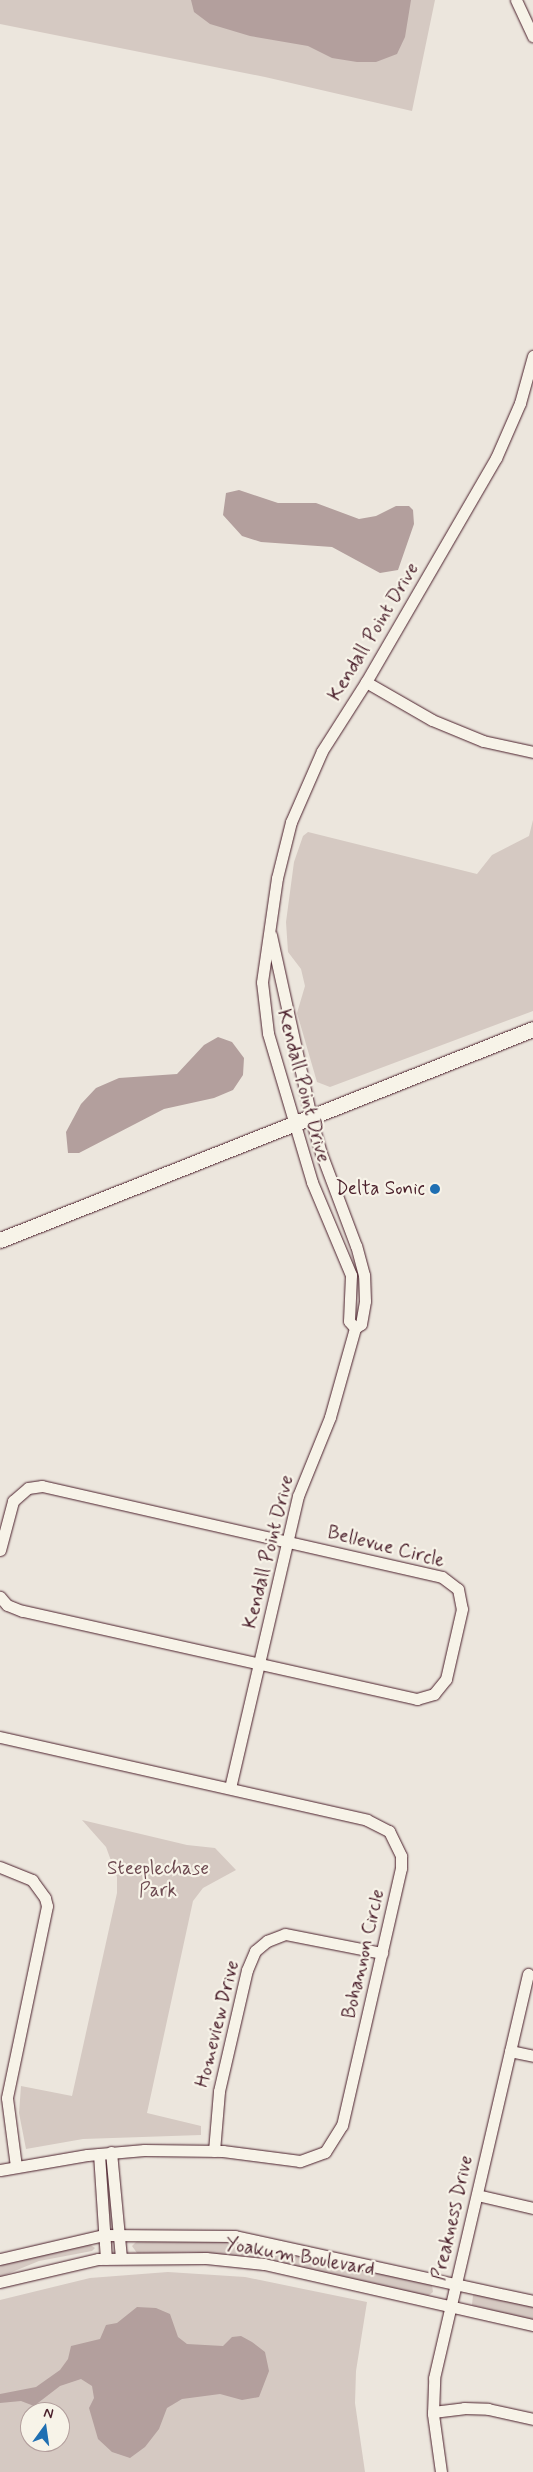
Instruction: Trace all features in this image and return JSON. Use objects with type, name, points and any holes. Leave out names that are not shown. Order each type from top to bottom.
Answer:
[{"type":"main road","points":[[0,1240],[533,1029]]},
{"type":"street","points":[[516,0],[533,36]]},
{"type":"street","name":"Kendall Point Drive","points":[[355,1328],[350,1321],[351,1275],[312,1182],[293,1125],[268,1033],[262,982],[277,878],[291,822],[322,751],[366,682],[496,458],[520,403],[533,356]]},
{"type":"street","points":[[366,682],[432,720],[483,741],[533,752]]},
{"type":"street","name":"Kendall Point Drive","points":[[230,1788],[298,1496],[330,1417],[355,1328],[362,1324],[364,1274],[312,1117],[270,933]]},
{"type":"street","name":"Bellevue Circle","points":[[0,1550],[14,1501],[28,1488],[42,1486],[442,1577],[458,1589],[462,1609],[446,1679],[440,1689],[425,1698],[409,1698],[22,1611],[7,1605],[0,1597]]},
{"type":"street","name":"Bohannon Circle","points":[[0,1737],[367,1820],[389,1831],[399,1848],[401,1868],[342,2124],[334,2142],[316,2158],[300,2161],[214,2151],[105,2153],[0,2170]]},
{"type":"street","points":[[0,1867],[22,1873],[32,1880],[43,1893],[47,1906],[7,2098],[16,2166]]},
{"type":"street","name":"Homeview Drive","points":[[214,2151],[218,2091],[247,1970],[255,1951],[277,1936],[292,1934],[382,1954]]},
{"type":"street","name":"Preakness Drive","points":[[441,2472],[433,2412],[434,2378],[528,1974]]},
{"type":"street","points":[[510,2051],[533,2056]]},
{"type":"street","points":[[105,2153],[120,2257]]},
{"type":"street","points":[[105,2153],[104,2235],[106,2258]]},
{"type":"street","points":[[477,2195],[533,2208]]},
{"type":"street","name":"Yoakum Boulevard","points":[[0,2259],[104,2235],[235,2236],[456,2283],[533,2302]]},
{"type":"street","name":"Yoakum Boulevard","points":[[0,2282],[54,2267],[106,2258],[206,2258],[264,2264],[533,2325]]},
{"type":"street","points":[[433,2412],[464,2408],[488,2409],[533,2420]]},
{"type":"green space","points":[[0,0],[435,0],[412,111],[265,77],[0,24]]},
{"type":"green space","points":[[533,820],[533,1011],[330,1087],[317,1082],[297,1013],[305,986],[301,969],[288,952],[286,922],[294,862],[303,836],[308,832],[477,874],[492,855],[529,836]]},
{"type":"green space","name":"Steeplechase Park","points":[[82,1820],[187,1845],[215,1848],[236,1870],[203,1888],[193,1901],[147,2113],[201,2126],[201,2135],[83,2139],[26,2149],[19,2113],[21,2086],[72,2096],[117,1893],[117,1877],[106,1847]]},
{"type":"green space","points":[[138,2240],[227,2241],[270,2247],[432,2285],[433,2292],[428,2296],[246,2257],[188,2252],[137,2253],[132,2246]]},
{"type":"green space","points":[[89,2244],[95,2248],[92,2251],[39,2261],[0,2277],[0,2264]]},
{"type":"green space","points":[[168,2272],[245,2277],[367,2302],[356,2371],[355,2403],[365,2472],[0,2472],[0,2300],[90,2278]]},
{"type":"green space","points":[[479,2294],[533,2307],[533,2321],[472,2305],[473,2295]]},
{"type":"shaded area","points":[[191,0],[411,0],[405,37],[397,54],[376,62],[357,62],[332,58],[308,46],[250,36],[210,24],[194,12]]},
{"type":"shaded area","points":[[239,490],[278,503],[316,503],[359,519],[376,516],[396,506],[409,506],[413,510],[414,524],[398,570],[380,573],[332,547],[261,542],[242,536],[223,515],[226,493]]},
{"type":"shaded area","points":[[218,1037],[232,1042],[244,1058],[243,1075],[233,1090],[214,1098],[164,1109],[79,1153],[68,1153],[66,1132],[81,1104],[96,1088],[119,1078],[177,1074],[204,1045]]},
{"type":"shaded area","points":[[137,2307],[156,2308],[170,2314],[178,2337],[187,2344],[223,2346],[232,2337],[241,2336],[265,2352],[269,2371],[259,2397],[242,2400],[220,2394],[182,2399],[167,2408],[159,2429],[145,2447],[130,2458],[112,2452],[98,2439],[89,2408],[94,2398],[92,2386],[81,2379],[60,2386],[39,2402],[0,2403],[0,2394],[36,2387],[60,2370],[68,2359],[71,2346],[100,2339],[106,2325],[117,2323]]},
{"type":"place","name":"Delta Sonic","points":[[435,1189]]}]
